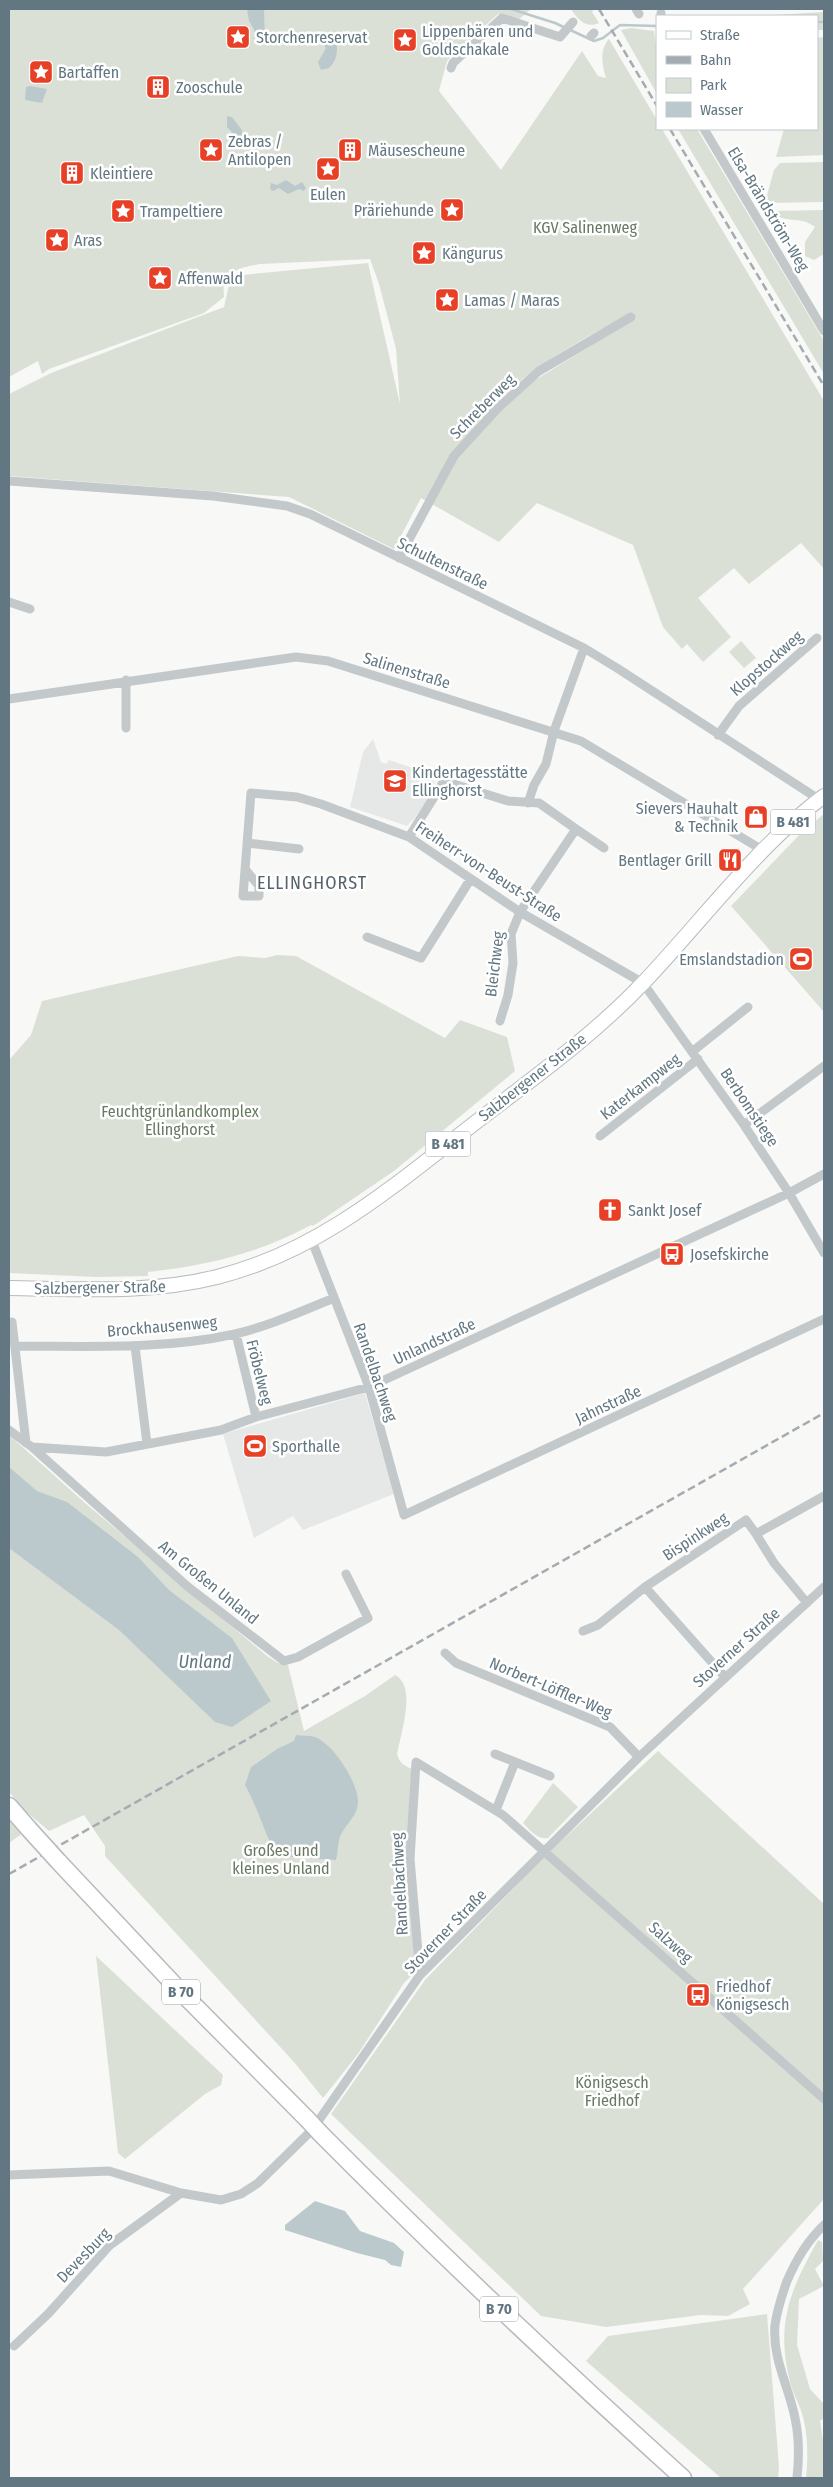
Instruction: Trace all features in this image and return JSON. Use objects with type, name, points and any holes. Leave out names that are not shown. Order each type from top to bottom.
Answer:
[{"type":"highway","name":"B 70","points":[[9,1806],[58,1862],[183,1994],[320,2133],[464,2276],[560,2367],[683,2478]]},
{"type":"main road","name":"Salzbergener Straße","points":[[9,1288],[128,1289],[185,1284],[248,1268],[279,1257],[312,1241],[368,1204],[545,1069],[604,1020],[643,983],[764,851],[822,798]]},
{"type":"street","points":[[451,68],[453,63],[502,18],[560,37],[569,27]]},
{"type":"street","name":"Elsa-Brändström-Weg","points":[[705,130],[824,331]]},
{"type":"street","name":"Schreberweg","points":[[399,558],[454,456],[499,407],[539,371],[631,317]]},
{"type":"street","name":"Schultenstraße","points":[[9,481],[213,496],[287,506],[310,514],[584,648],[718,735],[822,798]]},
{"type":"street","points":[[9,602],[30,609]]},
{"type":"street","name":"Klopstockweg","points":[[718,735],[739,706],[817,638]]},
{"type":"street","points":[[528,803],[534,785],[546,764],[554,731],[584,648]]},
{"type":"street","name":"Salinenstraße","points":[[9,699],[126,680],[296,657],[328,661],[581,741],[764,851]]},
{"type":"street","points":[[126,680],[126,728]]},
{"type":"street","points":[[409,837],[444,781],[508,801],[539,803],[604,848]]},
{"type":"street","name":"Freiherr-von-Beust-Straße","points":[[248,843],[251,793],[297,797],[321,804],[409,837],[520,912],[643,983]]},
{"type":"street","points":[[520,912],[576,828]]},
{"type":"street","points":[[245,869],[248,843],[299,849]]},
{"type":"street","points":[[367,937],[421,958],[470,880]]},
{"type":"street","name":"Bleichweg","points":[[500,1021],[508,995],[513,963],[511,934],[520,912]]},
{"type":"street","name":"Berbomstiege","points":[[643,983],[744,1125],[789,1193],[824,1253]]},
{"type":"street","name":"Katerkampweg","points":[[693,1051],[748,1007]]},
{"type":"street","name":"Katerkampweg","points":[[600,1136],[698,1059]]},
{"type":"street","points":[[744,1125],[824,1066]]},
{"type":"street","name":"Unlandstraße","points":[[29,1445],[106,1452],[221,1430],[256,1417],[369,1387],[789,1193],[824,1174]]},
{"type":"street","name":"Randelbachweg","points":[[312,1241],[369,1387],[404,1515]]},
{"type":"street","name":"Brockhausenweg","points":[[15,1346],[136,1346],[185,1342],[236,1334],[284,1318],[334,1298]]},
{"type":"street","name":"Jahnstraße","points":[[404,1515],[824,1319]]},
{"type":"street","points":[[12,1322],[29,1445]]},
{"type":"street","name":"Fröbelweg","points":[[236,1334],[256,1417]]},
{"type":"street","points":[[136,1346],[147,1444]]},
{"type":"street","name":"Am Großen Unland","points":[[9,1430],[29,1445],[187,1586],[284,1661],[298,1657],[368,1618],[346,1574]]},
{"type":"street","points":[[807,1603],[774,1563],[756,1534],[824,1496]]},
{"type":"street","name":"Bispinkweg","points":[[583,1631],[598,1625],[645,1587],[746,1520],[756,1534]]},
{"type":"street","points":[[645,1587],[725,1677]]},
{"type":"street","name":"Stoverner Straße","points":[[9,2175],[109,2171],[180,2193],[221,2200],[241,2194],[258,2183],[312,2130],[420,1975],[639,1757],[824,1587]]},
{"type":"street","name":"Norbert-Löffler-Weg","points":[[445,1653],[456,1663],[610,1727],[639,1757]]},
{"type":"street","points":[[495,1754],[550,1776]]},
{"type":"street","name":"Randelbachweg","points":[[416,1762],[410,1859],[420,1975]]},
{"type":"street","name":"Salzweg","points":[[416,1762],[496,1810],[545,1850],[824,2099]]},
{"type":"street","points":[[496,1810],[515,1762]]},
{"type":"street","name":"Devesburg","points":[[14,2346],[48,2314],[110,2245],[180,2193]]},
{"type":"street","points":[[797,2478],[799,2464],[796,2418],[782,2375],[775,2326],[781,2298],[795,2261],[814,2234],[824,2225]]},
{"type":"shaded area","name":"Kindertagesstätte Ellinghorst","points":[[373,739],[381,762],[386,764],[389,760],[425,772],[434,779],[435,788],[433,792],[407,826],[350,807],[363,752]]},
{"type":"shaded area","points":[[365,1393],[394,1494],[303,1530],[293,1516],[254,1538],[223,1434]]},
{"type":"green space","name":"KGV Salinenweg","points":[[9,9],[531,9],[517,21],[498,14],[447,61],[439,91],[501,170],[582,51],[598,76],[606,78],[603,53],[609,39],[656,118],[656,130],[663,130],[824,401],[824,569],[801,543],[749,584],[734,568],[698,598],[731,637],[703,662],[687,644],[682,649],[663,627],[633,545],[537,503],[499,542],[421,498],[394,549],[289,497],[9,476],[9,394],[51,373],[224,307],[231,276],[368,263],[400,404],[396,349],[379,284],[370,259],[260,264],[240,269],[226,277],[224,281],[224,297],[204,313],[49,369],[42,374],[38,361],[9,377]],"holes":[[[629,314],[636,318],[493,406],[524,378],[557,355]]]},
{"type":"green space","points":[[571,9],[594,9],[592,12],[599,23],[590,25],[582,22]]},
{"type":"green space","points":[[824,12],[824,30],[818,30],[818,15],[774,15]]},
{"type":"green space","points":[[631,28],[654,31],[656,45],[656,92],[621,30]]},
{"type":"green space","points":[[824,37],[824,155],[776,157],[784,130],[818,130],[818,38]]},
{"type":"green space","points":[[679,130],[698,130],[824,341],[824,374]]},
{"type":"green space","points":[[824,162],[824,202],[765,203],[774,170],[780,163]]},
{"type":"green space","points":[[824,210],[824,254],[814,260],[805,256],[805,242],[815,227],[800,220],[785,219],[775,215],[775,211]]},
{"type":"green space","points":[[741,641],[756,658],[744,668],[729,652]]},
{"type":"green space","name":"Emslandstadion","points":[[824,814],[824,1012],[731,906],[804,830]]},
{"type":"green space","name":"Feuchtgrünlandkomplex Ellinghorst","points":[[277,955],[296,956],[445,1038],[460,1020],[507,1037],[515,1071],[394,1171],[313,1226],[311,1225],[252,1251],[212,1262],[148,1272],[148,1276],[96,1277],[9,1273],[9,1060],[31,1035],[42,1001],[238,956],[265,958]]},
{"type":"green space","name":"Großes und kleines Unland","points":[[9,1435],[85,1503],[267,1656],[278,1663],[288,1665],[304,1731],[365,1696],[395,1675],[402,1681],[405,1689],[406,1711],[397,1754],[403,1764],[414,1770],[411,1793],[419,1968],[404,1983],[358,2054],[323,2098],[294,2062],[105,1856],[105,1846],[84,1815],[49,1831],[24,1810],[9,1792]]},
{"type":"green space","name":"Königsesch Friedhof","points":[[658,1751],[824,1904],[824,2199],[743,2289],[750,2304],[728,2316],[701,2315],[606,2327],[541,2316],[331,2114],[425,1980],[545,1856]]},
{"type":"green space","points":[[553,1783],[578,1807],[548,1838],[544,1838],[534,1834],[523,1823]]},
{"type":"green space","points":[[9,1812],[23,1833],[9,1843]]},
{"type":"green space","points":[[96,1956],[223,2075],[221,2085],[205,2094],[125,2159],[118,2153]]},
{"type":"green space","points":[[818,2240],[822,2242],[823,2261],[815,2269],[824,2286],[799,2299],[797,2345],[810,2389],[824,2404],[824,2418],[820,2421],[824,2447],[824,2474],[822,2478],[806,2478],[807,2450],[803,2415],[789,2378],[784,2339],[788,2306],[800,2274]]},
{"type":"green space","points":[[767,2314],[779,2467],[778,2478],[721,2478],[586,2361],[608,2336]]},
{"type":"water","points":[[247,9],[264,9],[265,38],[260,40],[249,21]]},
{"type":"water","points":[[335,33],[337,47],[335,60],[329,68],[321,70],[318,62],[326,48],[323,44],[323,34]]},
{"type":"water","points":[[26,87],[47,89],[42,103],[25,100]]},
{"type":"water","points":[[227,116],[232,117],[242,130],[243,144],[227,127]]},
{"type":"water","points":[[286,180],[295,186],[302,182],[306,188],[304,191],[299,189],[288,194],[279,188],[273,191],[270,189],[271,183],[277,185]]},
{"type":"water","name":"Unland","points":[[9,1467],[37,1491],[67,1502],[138,1557],[169,1590],[232,1638],[271,1701],[232,1727],[215,1722],[119,1630],[9,1548]]},
{"type":"water","points":[[296,1735],[315,1737],[330,1748],[350,1776],[357,1795],[357,1809],[340,1836],[336,1860],[277,1856],[245,1785],[251,1767],[277,1749],[294,1741]]},
{"type":"water","points":[[315,2201],[345,2211],[360,2231],[394,2243],[404,2252],[401,2267],[391,2265],[385,2260],[285,2230],[285,2225]]},
{"type":"waterway","points":[[511,9],[555,23],[594,41],[603,38],[620,25],[656,26]]},
{"type":"waterway","points":[[818,22],[824,22]]},
{"type":"railway","points":[[599,9],[656,104]]},
{"type":"railway","points":[[671,130],[824,386]]},
{"type":"railway","points":[[9,1874],[824,1413]]},
{"type":"place","name":"Storchenreservat","points":[[238,37]]},
{"type":"place","name":"Lippenbären und Goldschakale","points":[[405,40]]},
{"type":"place","name":"Bartaffen","points":[[41,72]]},
{"type":"place","name":"Zooschule","points":[[158,87]]},
{"type":"place","name":"Zebras / Antilopen","points":[[211,150]]},
{"type":"place","name":"Mäusescheune","points":[[350,150]]},
{"type":"place","name":"Eulen","points":[[328,169]]},
{"type":"place","name":"Kleintiere","points":[[72,173]]},
{"type":"place","name":"Präriehunde","points":[[452,210]]},
{"type":"place","name":"Trampeltiere","points":[[123,211]]},
{"type":"place","name":"Aras","points":[[57,240]]},
{"type":"place","name":"Kängurus","points":[[424,253]]},
{"type":"place","name":"Affenwald","points":[[160,278]]},
{"type":"place","name":"Lamas / Maras","points":[[447,300]]},
{"type":"place","name":"Kindertagesstätte Ellinghorst","points":[[395,781]]},
{"type":"place","name":"Sievers Hauhalt & Technik","points":[[756,817]]},
{"type":"place","name":"Bentlager Grill","points":[[730,860]]},
{"type":"place","name":"Emslandstadion","points":[[801,959]]},
{"type":"place","name":"Sankt Josef","points":[[610,1210]]},
{"type":"place","name":"Josefskirche","points":[[672,1254]]},
{"type":"place","name":"Sporthalle","points":[[255,1446]]},
{"type":"place","name":"Friedhof Königsesch","points":[[698,1995]]},
{"type":"district","name":"ELLINGHORST","points":[[312,883]]}]
